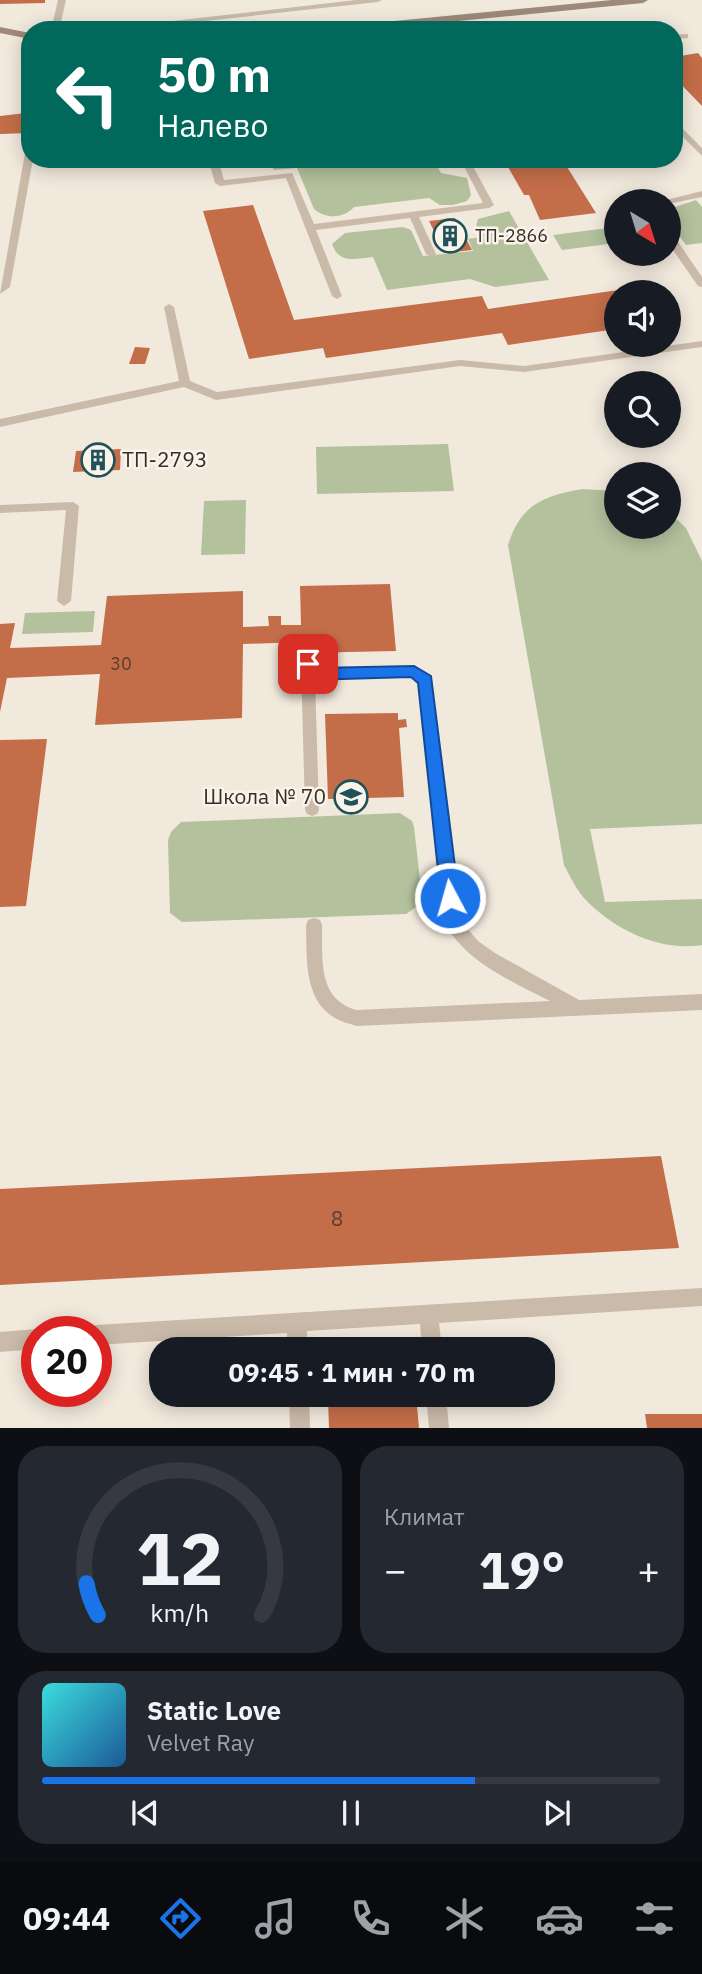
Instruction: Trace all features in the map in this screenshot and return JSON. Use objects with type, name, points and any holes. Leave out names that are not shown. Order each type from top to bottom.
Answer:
[{"type":"street","points":[[426,21],[643,0]]},
{"type":"street","points":[[0,30],[21,34]]},
{"type":"lane","points":[[57,21],[62,0]]},
{"type":"lane","points":[[182,21],[378,0]]},
{"type":"lane","points":[[683,133],[702,153]]},
{"type":"lane","points":[[0,291],[5,287],[27,168]]},
{"type":"lane","points":[[216,168],[220,183],[289,175],[337,296]]},
{"type":"lane","points":[[309,228],[489,205],[469,168]]},
{"type":"lane","points":[[681,198],[702,194]]},
{"type":"lane","points":[[412,215],[431,254]]},
{"type":"lane","points":[[681,254],[702,284]]},
{"type":"lane","points":[[169,307],[185,383]]},
{"type":"lane","points":[[0,423],[185,383],[216,396],[460,363],[524,369],[702,344]]},
{"type":"lane","points":[[0,509],[73,506],[64,601]]},
{"type":"lane","points":[[312,810],[308,669],[414,671],[426,680],[452,921],[456,930],[474,949],[578,1008]]},
{"type":"lane","points":[[314,925],[317,986],[321,997],[342,1015],[356,1018],[702,1002]]},
{"type":"lane","points":[[112,1334],[702,1297]]},
{"type":"lane","points":[[428,1314],[431,1337]]},
{"type":"lane","points":[[296,1323],[297,1337]]},
{"type":"lane","points":[[0,1342],[21,1340]]},
{"type":"lane","points":[[299,1407],[300,1428]]},
{"type":"lane","points":[[437,1407],[439,1428]]},
{"type":"green space","points":[[297,168],[438,168],[441,173],[467,178],[471,195],[467,201],[453,205],[440,205],[429,198],[354,207],[340,216],[329,216],[314,209]]},
{"type":"green space","points":[[696,200],[702,207],[702,243],[686,245],[681,238],[681,205]]},
{"type":"green space","points":[[509,211],[549,280],[495,287],[470,279],[387,290],[373,257],[348,259],[339,255],[332,244],[345,233],[403,227],[411,230],[423,256],[473,251],[468,239],[481,237],[476,227],[478,219]]},
{"type":"green space","points":[[604,229],[604,245],[562,250],[553,235]]},
{"type":"green space","points":[[448,444],[454,491],[317,494],[316,447]]},
{"type":"green space","points":[[583,489],[604,490],[604,539],[681,539],[681,523],[702,561],[702,824],[590,829],[605,902],[702,899],[702,945],[670,945],[638,936],[623,928],[584,898],[564,865],[508,545],[513,531],[527,511],[535,504],[556,495]]},
{"type":"green space","points":[[246,500],[245,554],[201,555],[204,501]]},
{"type":"green space","points":[[95,611],[93,632],[22,634],[25,613]]},
{"type":"green space","points":[[400,813],[412,821],[414,827],[422,897],[419,905],[406,914],[182,922],[170,913],[168,840],[171,832],[181,822]]},
{"type":"building","points":[[0,0],[45,0],[45,3],[0,4]]},
{"type":"building","points":[[698,53],[702,58],[702,106],[683,86],[683,56]]},
{"type":"building","points":[[21,114],[21,133],[0,134],[0,116]]},
{"type":"building","points":[[509,168],[568,168],[596,213],[540,220],[529,195],[524,195]]},
{"type":"building","points":[[253,205],[294,320],[482,296],[488,309],[604,292],[604,331],[508,345],[502,333],[326,358],[323,348],[249,359],[203,211]]},
{"type":"building","name":"ТП-2866","points":[[455,218],[472,250],[445,253],[429,221]]},
{"type":"building","points":[[135,347],[150,348],[145,364],[129,364]]},
{"type":"building","name":"ТП-2793","points":[[121,449],[120,470],[73,472],[76,451]]},
{"type":"building","points":[[390,584],[396,651],[302,653],[302,642],[243,644],[242,718],[95,725],[100,674],[7,678],[0,712],[0,624],[15,623],[10,648],[101,645],[107,596],[243,591],[243,627],[269,626],[268,616],[281,616],[281,625],[301,625],[300,586]]},
{"type":"building","points":[[398,713],[398,720],[406,719],[407,727],[399,728],[404,797],[328,799],[325,714]]},
{"type":"building","points":[[47,739],[26,906],[0,907],[0,740]]},
{"type":"building","points":[[661,1156],[679,1248],[0,1285],[0,1189]]},
{"type":"building","points":[[328,1407],[417,1407],[419,1428],[329,1428]]},
{"type":"building","points":[[645,1414],[702,1414],[702,1428],[647,1428]]},
{"type":"place","name":"ТП-2866","points":[[450,236]]},
{"type":"place","name":"ТП-2793","points":[[98,460]]},
{"type":"place","name":"Школа № 70","points":[[351,797]]},
{"type":"route","points":[[308,664],[308,674],[414,671],[426,680],[450,898]]}]
